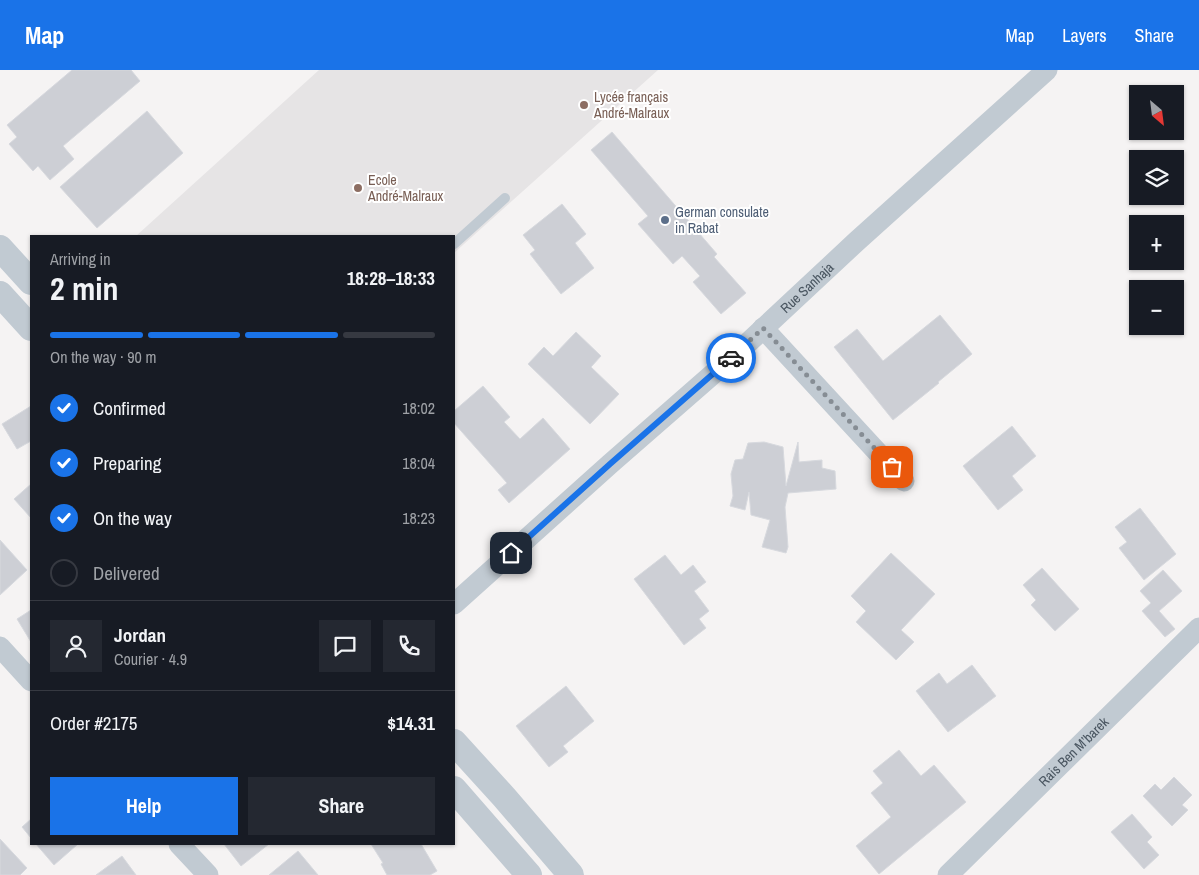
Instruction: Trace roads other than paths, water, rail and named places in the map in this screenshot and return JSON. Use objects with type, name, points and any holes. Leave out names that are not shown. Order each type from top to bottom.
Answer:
[{"type":"street","name":"Rue Sanhaja","points":[[455,603],[763,328],[1047,70]]},
{"type":"street","points":[[0,248],[30,281]]},
{"type":"street","points":[[0,294],[30,327]]},
{"type":"street","points":[[763,328],[904,481]]},
{"type":"street","name":"Rais Ben M’barek","points":[[948,875],[1199,628]]},
{"type":"street","points":[[0,647],[30,680]]},
{"type":"street","points":[[455,743],[571,875]]},
{"type":"street","points":[[455,790],[529,875]]},
{"type":"street","points":[[180,845],[206,874]]},
{"type":"lane","points":[[455,243],[505,198]]},
{"type":"place","name":"Lycée français André-Malraux","points":[[584,105]]},
{"type":"place","name":"Ecole André-Malraux","points":[[358,188]]},
{"type":"place","name":"German consulate in Rabat","points":[[665,220]]}]
